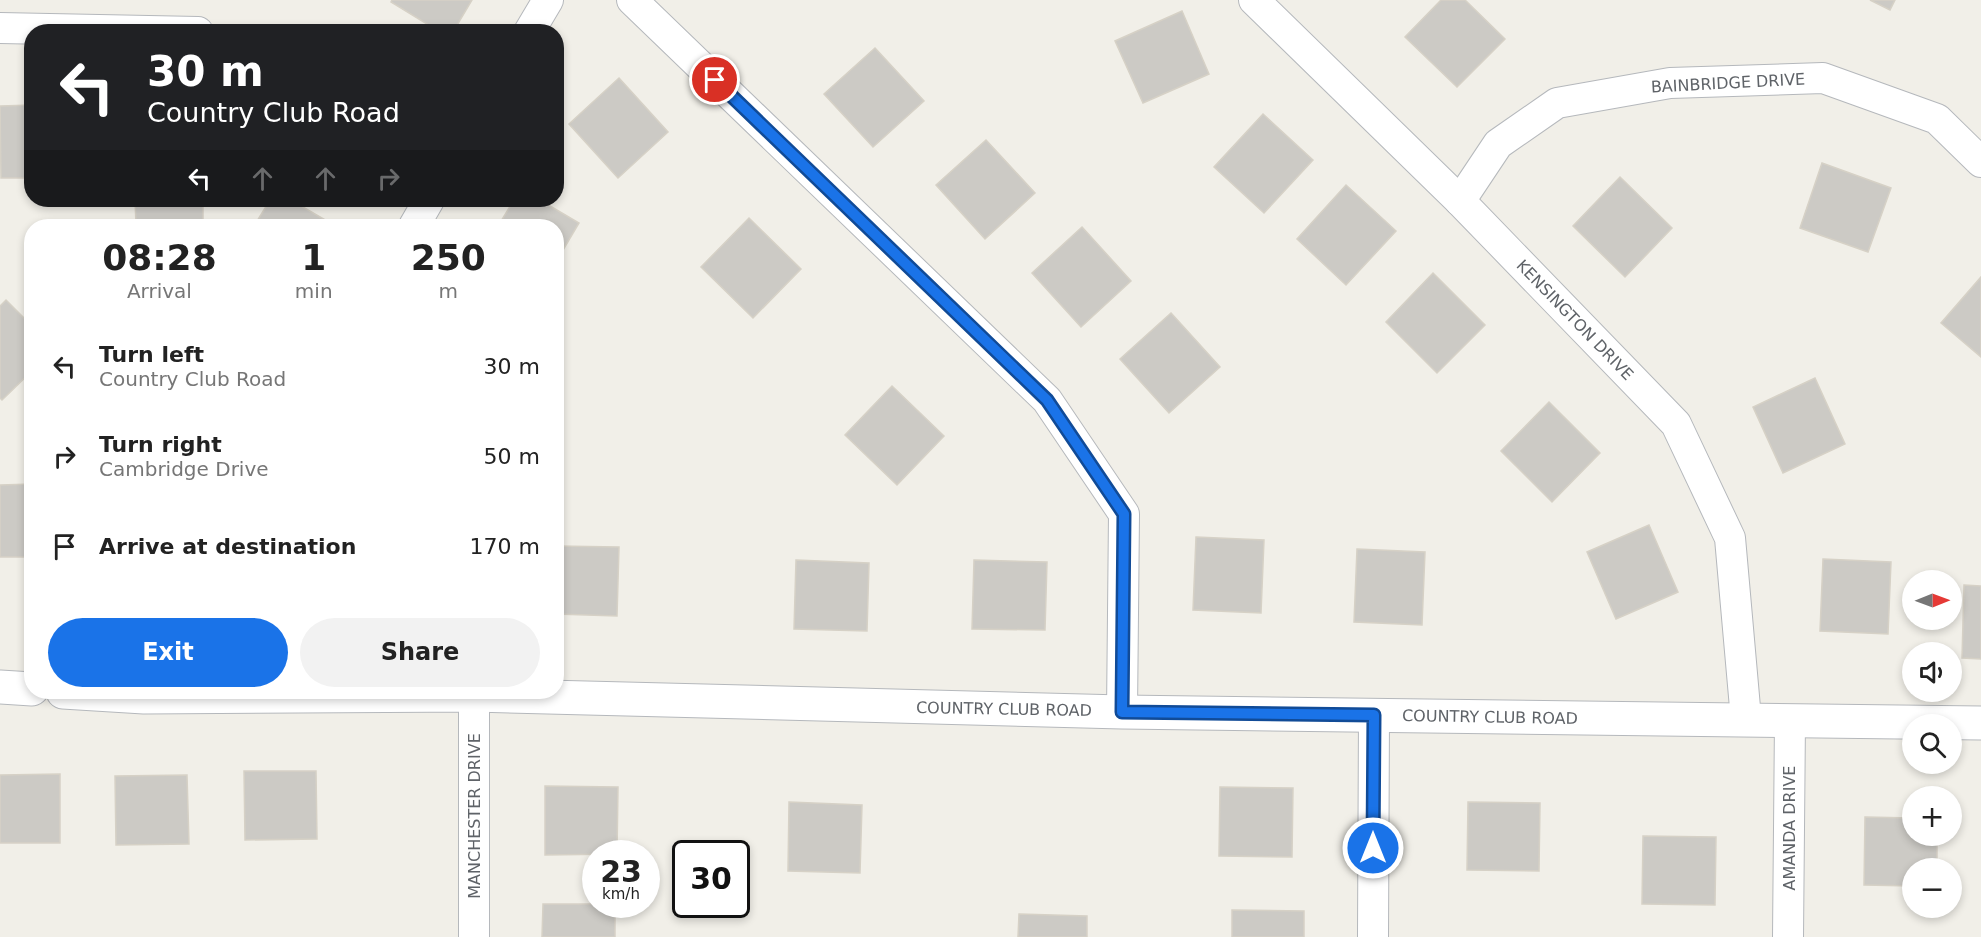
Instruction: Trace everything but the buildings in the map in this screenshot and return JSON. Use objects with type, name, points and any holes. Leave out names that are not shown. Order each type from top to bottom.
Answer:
[{"type":"street","points":[[534,24],[548,0]]},
{"type":"street","points":[[632,0],[1047,400],[1124,514],[1122,712]]},
{"type":"street","name":"KENSINGTON DRIVE","points":[[1254,0],[1460,201],[1676,424],[1730,538],[1746,719]]},
{"type":"street","points":[[0,28],[24,28]]},
{"type":"street","name":"BAINBRIDGE DRIVE","points":[[1460,201],[1498,144],[1557,103],[1670,83],[1823,78],[1937,119],[1981,162]]},
{"type":"street","points":[[0,687],[24,688]]},
{"type":"street","name":"COUNTRY CLUB ROAD","points":[[564,697],[1122,712],[1981,723]]},
{"type":"street","name":"MANCHESTER DRIVE","points":[[474,699],[474,937]]},
{"type":"street","points":[[1372,937],[1374,715]]},
{"type":"street","name":"AMANDA DRIVE","points":[[1788,937],[1790,720]]},
{"type":"route","points":[[715,80],[1047,400],[1124,514],[1122,712],[1374,715],[1373,848]]}]
